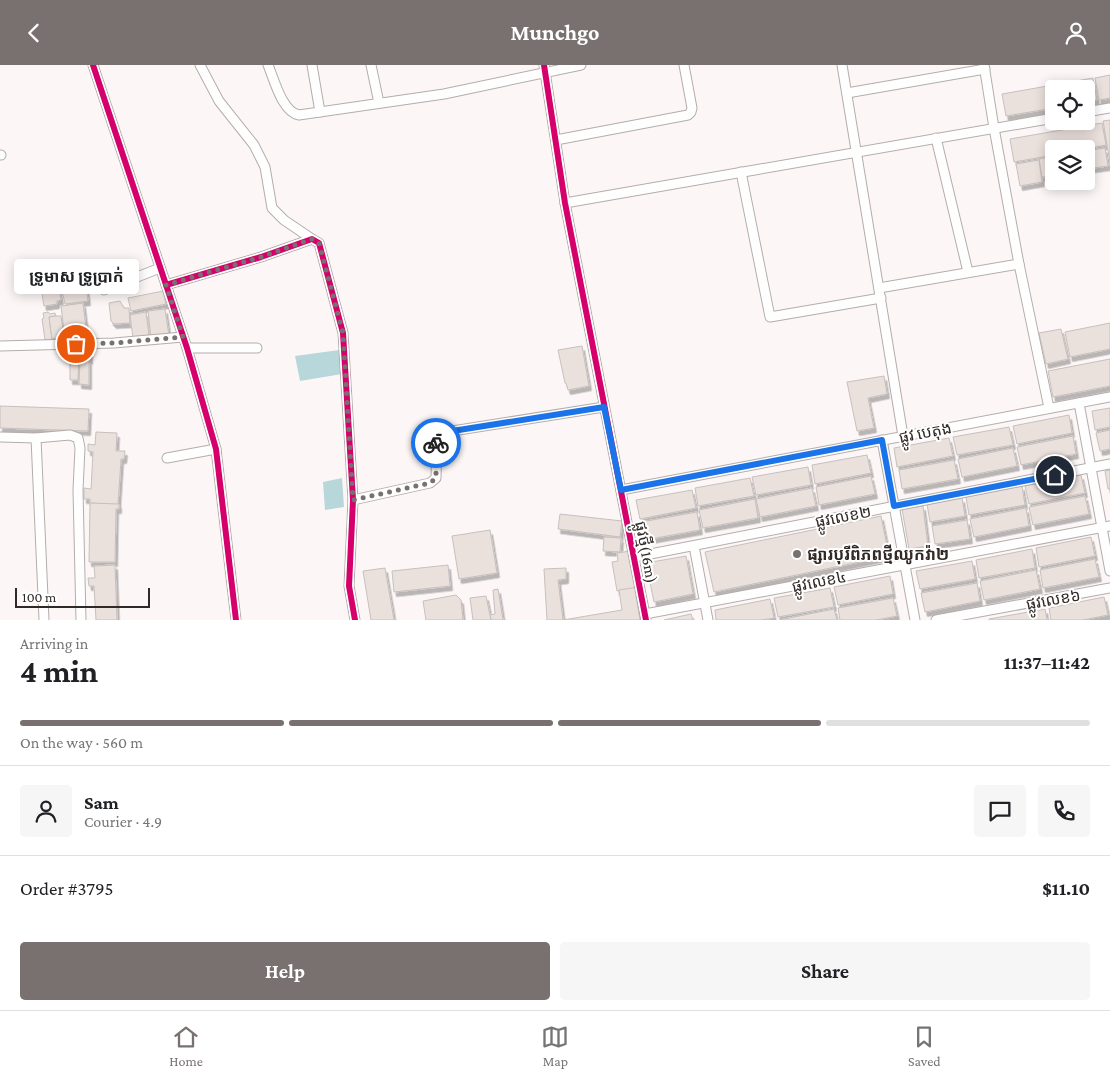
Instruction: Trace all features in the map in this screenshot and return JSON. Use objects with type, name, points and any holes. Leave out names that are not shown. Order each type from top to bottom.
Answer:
[{"type":"street","points":[[93,65],[187,348],[216,449],[236,620]]},
{"type":"street","points":[[200,65],[219,101],[254,145],[265,167],[272,208],[284,220],[319,243],[343,333],[353,500],[349,563],[355,620]]},
{"type":"street","points":[[268,65],[280,95],[292,112],[300,115],[444,94],[544,69],[581,65]]},
{"type":"street","points":[[312,65],[320,112]]},
{"type":"street","points":[[372,65],[379,103]]},
{"type":"street","points":[[556,141],[688,115],[692,108],[684,65]]},
{"type":"street","points":[[842,65],[904,436]]},
{"type":"street","points":[[847,93],[985,67],[994,128],[1019,264],[1049,408]]},
{"type":"street","name":"ផ្លូវថ្មី(16m)","points":[[544,69],[565,203],[646,617]]},
{"type":"street","points":[[1095,110],[1110,108]]},
{"type":"street","points":[[565,203],[1045,119]]},
{"type":"street","points":[[936,138],[968,272]]},
{"type":"street","points":[[740,172],[770,317],[881,298]]},
{"type":"street","points":[[166,285],[261,257],[312,239]]},
{"type":"street","points":[[879,287],[1019,264]]},
{"type":"street","points":[[104,290],[160,268]]},
{"type":"street","points":[[0,346],[114,343],[183,337]]},
{"type":"street","points":[[187,348],[257,348]]},
{"type":"street","name":"ផ្លូវ បេតុង","points":[[621,490],[1110,397]]},
{"type":"street","points":[[1078,403],[1091,468],[1106,527],[1110,571]]},
{"type":"street","points":[[353,500],[430,483],[436,478],[437,437],[446,432],[604,407]]},
{"type":"street","points":[[0,437],[70,435],[78,438],[80,448],[78,490],[81,620]]},
{"type":"street","points":[[36,437],[44,620]]},
{"type":"street","points":[[882,440],[915,620]]},
{"type":"street","points":[[167,458],[216,449]]},
{"type":"street","name":"ផ្លូវលេខ២","points":[[635,557],[1110,464]]},
{"type":"street","name":"ផ្លូវលេខ៤","points":[[646,617],[705,602],[1106,527]]},
{"type":"street","points":[[694,546],[708,620]]},
{"type":"street","name":"ផ្លូវលេខ៦","points":[[936,620],[1110,588]]},
{"type":"water","points":[[339,350],[342,374],[300,381],[295,356]]},
{"type":"water","points":[[342,478],[344,507],[325,510],[323,482]]},
{"type":"building","points":[[1110,75],[1110,98],[1099,100],[1095,78]]},
{"type":"building","points":[[1045,86],[1045,110],[1006,116],[1002,94]]},
{"type":"building","points":[[1110,120],[1110,162],[1103,121]]},
{"type":"building","points":[[1102,123],[1106,145],[1095,147],[1095,140],[1045,140],[1045,157],[1014,162],[1010,139],[1062,130],[1095,130],[1095,124]]},
{"type":"building","points":[[1105,148],[1108,166],[1095,168],[1095,150]]},
{"type":"building","points":[[1045,158],[1045,176],[1042,177],[1039,159]]},
{"type":"building","points":[[1039,160],[1042,182],[1020,186],[1016,164]]},
{"type":"building","points":[[57,273],[61,300],[57,301],[57,304],[44,306],[39,275]]},
{"type":"building","points":[[85,277],[88,301],[65,304],[62,290],[65,287],[64,280]]},
{"type":"building","points":[[163,291],[166,304],[131,311],[128,298]]},
{"type":"building","points":[[120,301],[124,308],[129,308],[130,323],[114,324],[111,321],[109,303]]},
{"type":"building","points":[[83,303],[87,337],[65,339],[61,306]]},
{"type":"building","points":[[165,309],[169,336],[151,339],[148,311]]},
{"type":"building","points":[[48,312],[50,314],[55,313],[56,316],[49,317],[52,339],[45,340],[42,319],[44,318],[43,313]]},
{"type":"building","points":[[146,312],[149,335],[133,338],[130,315]]},
{"type":"building","points":[[61,316],[64,337],[52,339],[49,317]]},
{"type":"building","points":[[1110,323],[1110,349],[1070,357],[1065,332]]},
{"type":"building","points":[[1061,329],[1068,359],[1046,364],[1039,333]]},
{"type":"building","points":[[582,346],[589,386],[568,390],[558,350]]},
{"type":"building","points":[[79,352],[90,352],[90,360],[79,360]]},
{"type":"building","points":[[70,353],[79,353],[78,380],[70,380]]},
{"type":"building","points":[[1110,359],[1110,386],[1053,397],[1048,371]]},
{"type":"building","points":[[80,361],[89,361],[89,385],[79,384]]},
{"type":"building","points":[[884,376],[887,394],[868,398],[874,428],[857,431],[847,382]]},
{"type":"building","points":[[0,406],[89,409],[88,431],[0,428]]},
{"type":"building","points":[[1110,408],[1110,427],[1095,430],[1092,411]]},
{"type":"building","points":[[1069,415],[1072,433],[1017,444],[1013,426]]},
{"type":"building","points":[[1009,427],[1013,445],[957,455],[953,437]]},
{"type":"building","points":[[1110,430],[1110,449],[1100,451],[1096,433]]},
{"type":"building","points":[[96,432],[117,433],[116,451],[125,451],[124,459],[121,459],[118,505],[90,503],[90,499],[84,499],[84,488],[91,489],[93,452],[88,451],[88,444],[95,445]]},
{"type":"building","points":[[1073,436],[1076,454],[1021,465],[1017,447]]},
{"type":"building","points":[[949,438],[953,456],[897,467],[894,448]]},
{"type":"building","points":[[1013,448],[1017,466],[962,477],[958,459]]},
{"type":"building","points":[[867,455],[871,473],[815,484],[812,465]]},
{"type":"building","points":[[954,460],[958,479],[902,489],[899,470]]},
{"type":"building","points":[[808,467],[811,485],[756,495],[752,477]]},
{"type":"building","points":[[1110,470],[1110,489],[1108,489],[1105,471]]},
{"type":"building","points":[[1081,475],[1085,493],[1029,504],[1025,486]]},
{"type":"building","points":[[871,476],[875,494],[819,505],[816,487]]},
{"type":"building","points":[[750,478],[754,496],[698,506],[695,488]]},
{"type":"building","points":[[1022,486],[1025,505],[969,515],[966,497]]},
{"type":"building","points":[[812,488],[816,506],[760,517],[756,499]]},
{"type":"building","points":[[692,490],[696,508],[640,519],[636,500]]},
{"type":"building","points":[[1085,496],[1089,514],[1033,525],[1029,507]]},
{"type":"building","points":[[962,498],[965,516],[930,522],[927,504]]},
{"type":"building","points":[[755,499],[758,518],[703,528],[699,510]]},
{"type":"building","points":[[90,503],[119,504],[119,509],[116,509],[115,562],[89,562]]},
{"type":"building","points":[[923,506],[928,546],[909,549],[902,509]]},
{"type":"building","points":[[1026,508],[1029,526],[974,537],[970,519]]},
{"type":"building","points":[[697,512],[700,530],[645,540],[641,522]]},
{"type":"building","points":[[560,514],[622,521],[620,537],[558,529]]},
{"type":"building","name":"ផ្សារបុរីពិភពថ្មីឈូកវ៉ា២","points":[[881,516],[889,556],[714,592],[705,552]]},
{"type":"building","points":[[967,520],[970,539],[935,544],[932,526]]},
{"type":"building","points":[[490,530],[497,573],[459,579],[452,536]]},
{"type":"building","points":[[604,537],[621,538],[620,552],[603,551]]},
{"type":"building","points":[[1091,537],[1095,556],[1039,567],[1036,548]]},
{"type":"building","points":[[1032,549],[1035,568],[979,578],[976,560]]},
{"type":"building","points":[[630,551],[636,588],[617,591],[612,562],[618,561],[617,553]]},
{"type":"building","points":[[686,556],[693,594],[654,602],[646,563]]},
{"type":"building","points":[[1095,559],[1099,577],[1043,588],[1040,570]]},
{"type":"building","points":[[972,561],[975,579],[920,589],[916,571]]},
{"type":"building","points":[[115,565],[117,620],[96,620],[94,586],[89,586],[88,578],[95,578],[94,566]]},
{"type":"building","points":[[448,565],[450,586],[394,592],[392,571]]},
{"type":"building","points":[[385,568],[394,620],[371,620],[363,571]]},
{"type":"building","points":[[566,568],[566,579],[558,580],[563,620],[547,620],[544,569]]},
{"type":"building","points":[[1036,570],[1040,589],[984,600],[980,581]]},
{"type":"building","points":[[890,576],[893,594],[838,605],[834,587]]},
{"type":"building","points":[[977,583],[980,601],[925,612],[921,593]]},
{"type":"building","points":[[638,587],[639,595],[636,595],[640,620],[563,620],[622,610],[619,590]]},
{"type":"building","points":[[830,588],[834,607],[778,617],[774,598]]},
{"type":"building","points":[[498,589],[503,620],[491,620],[490,615],[495,614],[493,590]]},
{"type":"building","points":[[456,595],[461,600],[463,620],[426,620],[423,601]]},
{"type":"building","points":[[486,596],[491,620],[473,620],[470,598]]},
{"type":"building","points":[[1104,597],[1108,615],[1083,620],[1051,620],[1049,608]]},
{"type":"building","points":[[893,598],[897,616],[876,620],[840,620],[838,608]]},
{"type":"building","points":[[770,599],[774,618],[761,620],[716,620],[715,610]]},
{"type":"building","points":[[834,609],[837,620],[779,620]]},
{"type":"building","points":[[1045,609],[1047,620],[989,620],[989,619]]},
{"type":"building","points":[[691,614],[693,620],[664,620]]},
{"type":"cycle path","points":[[93,65],[187,348],[216,449],[236,620]]},
{"type":"cycle path","points":[[544,65],[565,203],[646,620]]},
{"type":"cycle path","points":[[166,285],[261,257],[312,239],[319,243],[343,333],[353,500],[349,586],[355,620]]},
{"type":"way so far","points":[[76,344],[183,337],[166,285],[261,257],[312,239],[316,240],[319,243],[343,333],[353,500],[430,483],[436,478],[436,443]]},
{"type":"place","name":"ទ្រូមាស ទ្រូប្រាក់","points":[[76,344]]},
{"type":"place","name":"ផ្សារបុរីពិភពថ្មីឈូកវ៉ា២","points":[[797,554]]},
{"type":"route","points":[[436,443],[437,437],[446,432],[604,407],[621,490],[882,440],[894,506],[1055,475]]}]
